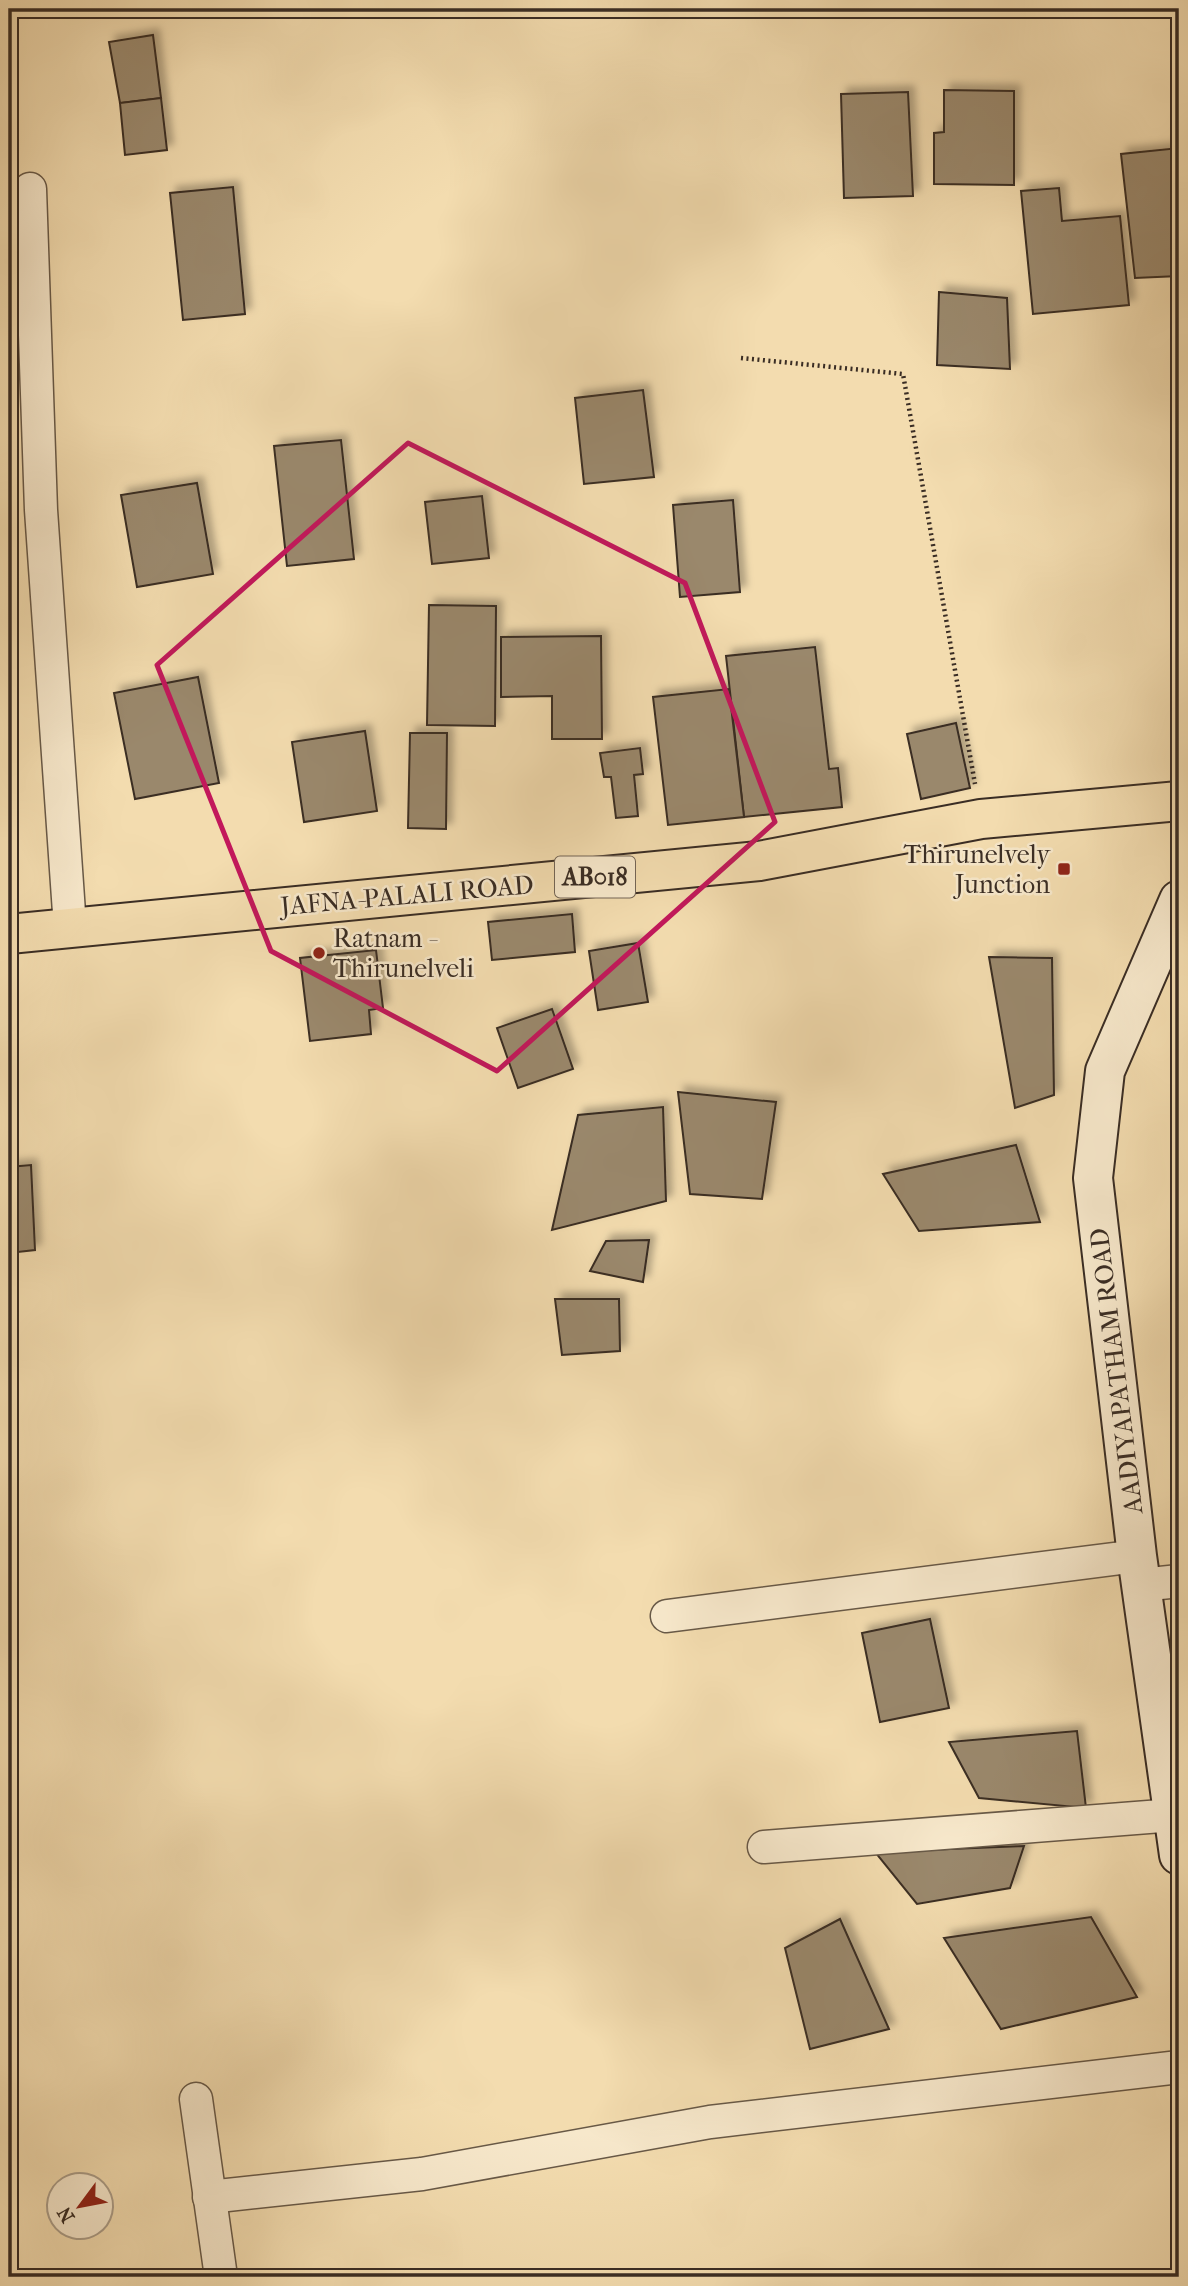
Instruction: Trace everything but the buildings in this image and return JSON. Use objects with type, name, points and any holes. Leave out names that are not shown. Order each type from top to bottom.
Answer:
[{"type":"main road","name":"JAFNA-PALALI ROAD","points":[[9,934],[759,861],[981,819],[1179,801]]},
{"type":"street","points":[[30,189],[41,510],[70,927]]},
{"type":"street","name":"AADIYAPATHAM ROAD","points":[[1179,900],[1105,1071],[1093,1178],[1139,1571],[1179,1855]]},
{"type":"street","points":[[667,1616],[1139,1571],[1179,1581]]},
{"type":"street","points":[[764,1847],[1174,1815]]},
{"type":"street","points":[[209,2197],[422,2174],[710,2122],[1179,2067]]},
{"type":"street","points":[[196,2099],[221,2277]]},
{"type":"path","points":[[741,358],[903,374],[981,819]]},
{"type":"highlighted area","points":[[408,443],[685,583],[775,822],[497,1071],[271,951],[157,665]]},
{"type":"place","name":"Thirunelvely Junction","points":[[1064,869]]},
{"type":"place","name":"Ratnam - Thirunelveli","points":[[319,953]]}]
